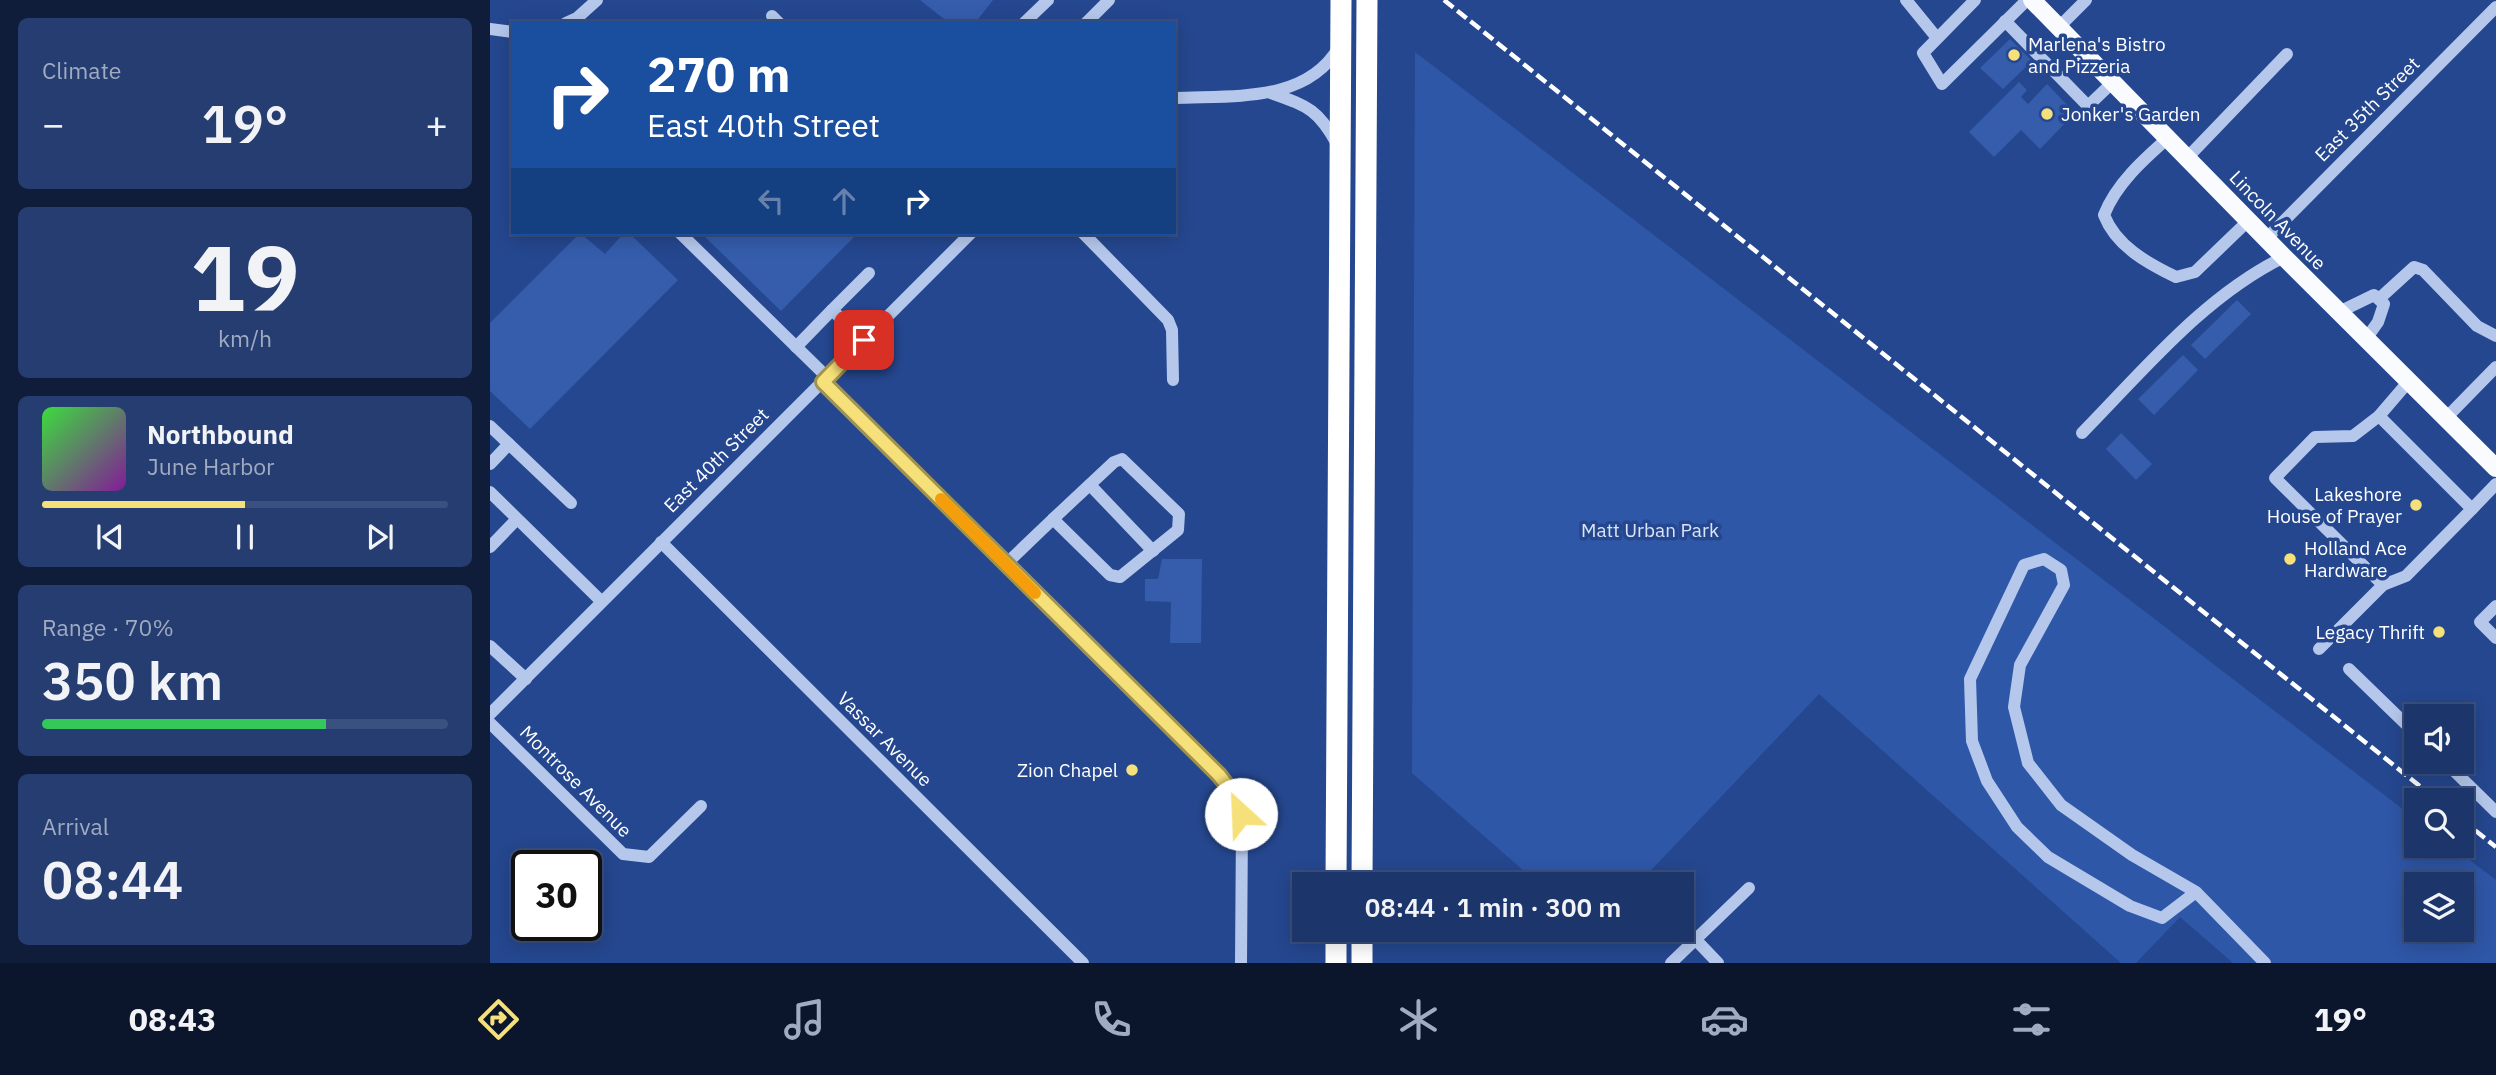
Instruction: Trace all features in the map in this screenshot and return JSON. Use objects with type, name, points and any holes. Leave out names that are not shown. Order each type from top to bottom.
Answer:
[{"type":"highway","points":[[1336,872],[1341,0]]},
{"type":"highway","points":[[1362,872],[1367,0]]},
{"type":"highway","points":[[1336,942],[1336,963]]},
{"type":"highway","points":[[1362,942],[1362,963]]},
{"type":"main road","name":"Lincoln Avenue","points":[[2032,0],[2248,221],[2496,468]]},
{"type":"street","points":[[571,21],[597,0]]},
{"type":"street","points":[[1026,21],[1048,0]]},
{"type":"street","points":[[1088,21],[1110,0]]},
{"type":"street","points":[[1906,0],[1937,38]]},
{"type":"street","points":[[1975,0],[1923,53],[1942,84],[2027,0]]},
{"type":"street","points":[[2059,27],[2086,0]]},
{"type":"street","name":"East 35th Street","points":[[2266,239],[2496,7]]},
{"type":"street","points":[[2005,21],[2088,107],[2113,82]]},
{"type":"street","points":[[490,29],[511,32]]},
{"type":"street","points":[[1176,98],[1271,93],[1314,77],[1327,65],[1341,44]]},
{"type":"street","points":[[2188,158],[2287,54]]},
{"type":"street","points":[[1271,93],[1316,112],[1340,150]]},
{"type":"street","points":[[2168,138],[2144,159],[2118,189],[2104,215],[2108,225],[2132,252],[2176,277],[2195,271],[2248,221]]},
{"type":"street","points":[[682,235],[1006,564],[1219,775],[1238,805],[1243,835],[1241,963]]},
{"type":"street","name":"East 40th Street","points":[[490,715],[969,235]]},
{"type":"street","points":[[1085,235],[1168,320],[1171,330],[1173,380]]},
{"type":"street","points":[[2082,433],[2175,338],[2249,274],[2284,257]]},
{"type":"street","points":[[2380,298],[2414,267],[2423,270],[2477,326],[2496,336]]},
{"type":"street","points":[[796,348],[869,273]]},
{"type":"street","points":[[2339,312],[2374,295],[2380,298],[2384,304],[2378,322],[2366,338]]},
{"type":"street","points":[[832,310],[864,340]]},
{"type":"street","points":[[2446,418],[2496,367]]},
{"type":"street","points":[[2383,585],[2275,478],[2315,437],[2353,436],[2379,415],[2410,381]]},
{"type":"street","points":[[2379,415],[2472,509]]},
{"type":"street","points":[[490,426],[571,503]]},
{"type":"street","points":[[490,464],[509,444]]},
{"type":"street","points":[[1006,564],[1114,462],[1122,459],[1179,513],[1181,522],[1178,530],[1120,577],[1110,575],[1054,519]]},
{"type":"street","points":[[1090,485],[1153,551]]},
{"type":"street","points":[[2319,649],[2383,585],[2406,576],[2496,485]]},
{"type":"street","points":[[490,492],[601,601]]},
{"type":"street","points":[[490,547],[517,519]]},
{"type":"street","name":"Vassar Avenue","points":[[661,542],[1083,963]]},
{"type":"street","points":[[2196,892],[2162,918],[2130,906],[2048,857],[2017,827],[1987,781],[1972,741],[1970,680],[2024,565],[2044,558],[2061,570],[2064,585],[2020,665],[2014,707],[2028,763],[2061,805],[2132,855],[2196,892],[2265,963]]},
{"type":"street","points":[[2496,606],[2480,622],[2496,638]]},
{"type":"street","points":[[490,646],[526,679]]},
{"type":"street","points":[[2349,669],[2404,722]]},
{"type":"street","name":"Montrose Avenue","points":[[490,723],[623,854],[649,857],[701,806]]},
{"type":"street","points":[[2457,774],[2496,812]]},
{"type":"street","points":[[1671,963],[1749,888]]},
{"type":"street","points":[[1695,939],[1718,963]]},
{"type":"green space","name":"Matt Urban Park","points":[[1415,52],[2404,810],[2404,858],[2467,858],[2496,880],[2496,963],[2233,963],[2180,917],[2136,963],[2121,963],[1819,694],[1649,872],[1525,872],[1412,773]]},
{"type":"building","points":[[920,0],[993,0],[977,21],[946,21]]},
{"type":"building","points":[[2010,39],[2032,61],[2003,89],[1980,68]]},
{"type":"building","points":[[2019,82],[2027,90],[2021,97],[2028,104],[2047,84],[2075,113],[2040,149],[2021,130],[1994,157],[1969,132]]},
{"type":"building","points":[[578,235],[582,235],[605,254],[622,235],[631,235],[678,280],[530,429],[490,391],[490,323]]},
{"type":"building","points":[[703,235],[852,235],[854,237],[781,311]]},
{"type":"building","points":[[2237,300],[2251,314],[2205,359],[2191,345]]},
{"type":"building","points":[[2183,355],[2198,370],[2154,415],[2138,399]]},
{"type":"building","points":[[2121,433],[2152,464],[2136,480],[2106,449]]},
{"type":"building","points":[[1162,559],[1202,559],[1201,643],[1170,643],[1171,602],[1145,601],[1145,579],[1158,579]]},
{"type":"railway","points":[[1444,0],[2422,788]]},
{"type":"railway","points":[[2474,830],[2496,847]]},
{"type":"slow traffic","points":[[941,499],[1035,593]]},
{"type":"place","name":"Marlena's Bistro and Pizzeria","points":[[2014,55]]},
{"type":"place","name":"Jonker's Garden","points":[[2047,114]]},
{"type":"place","name":"Lakeshore House of Prayer","points":[[2416,505]]},
{"type":"place","name":"Holland Ace Hardware","points":[[2290,559]]},
{"type":"place","name":"Legacy Thrift","points":[[2439,632]]},
{"type":"place","name":"Zion Chapel","points":[[1132,770]]},
{"type":"route","points":[[864,340],[823,382],[1219,775],[1235,796],[1241,814]]}]
